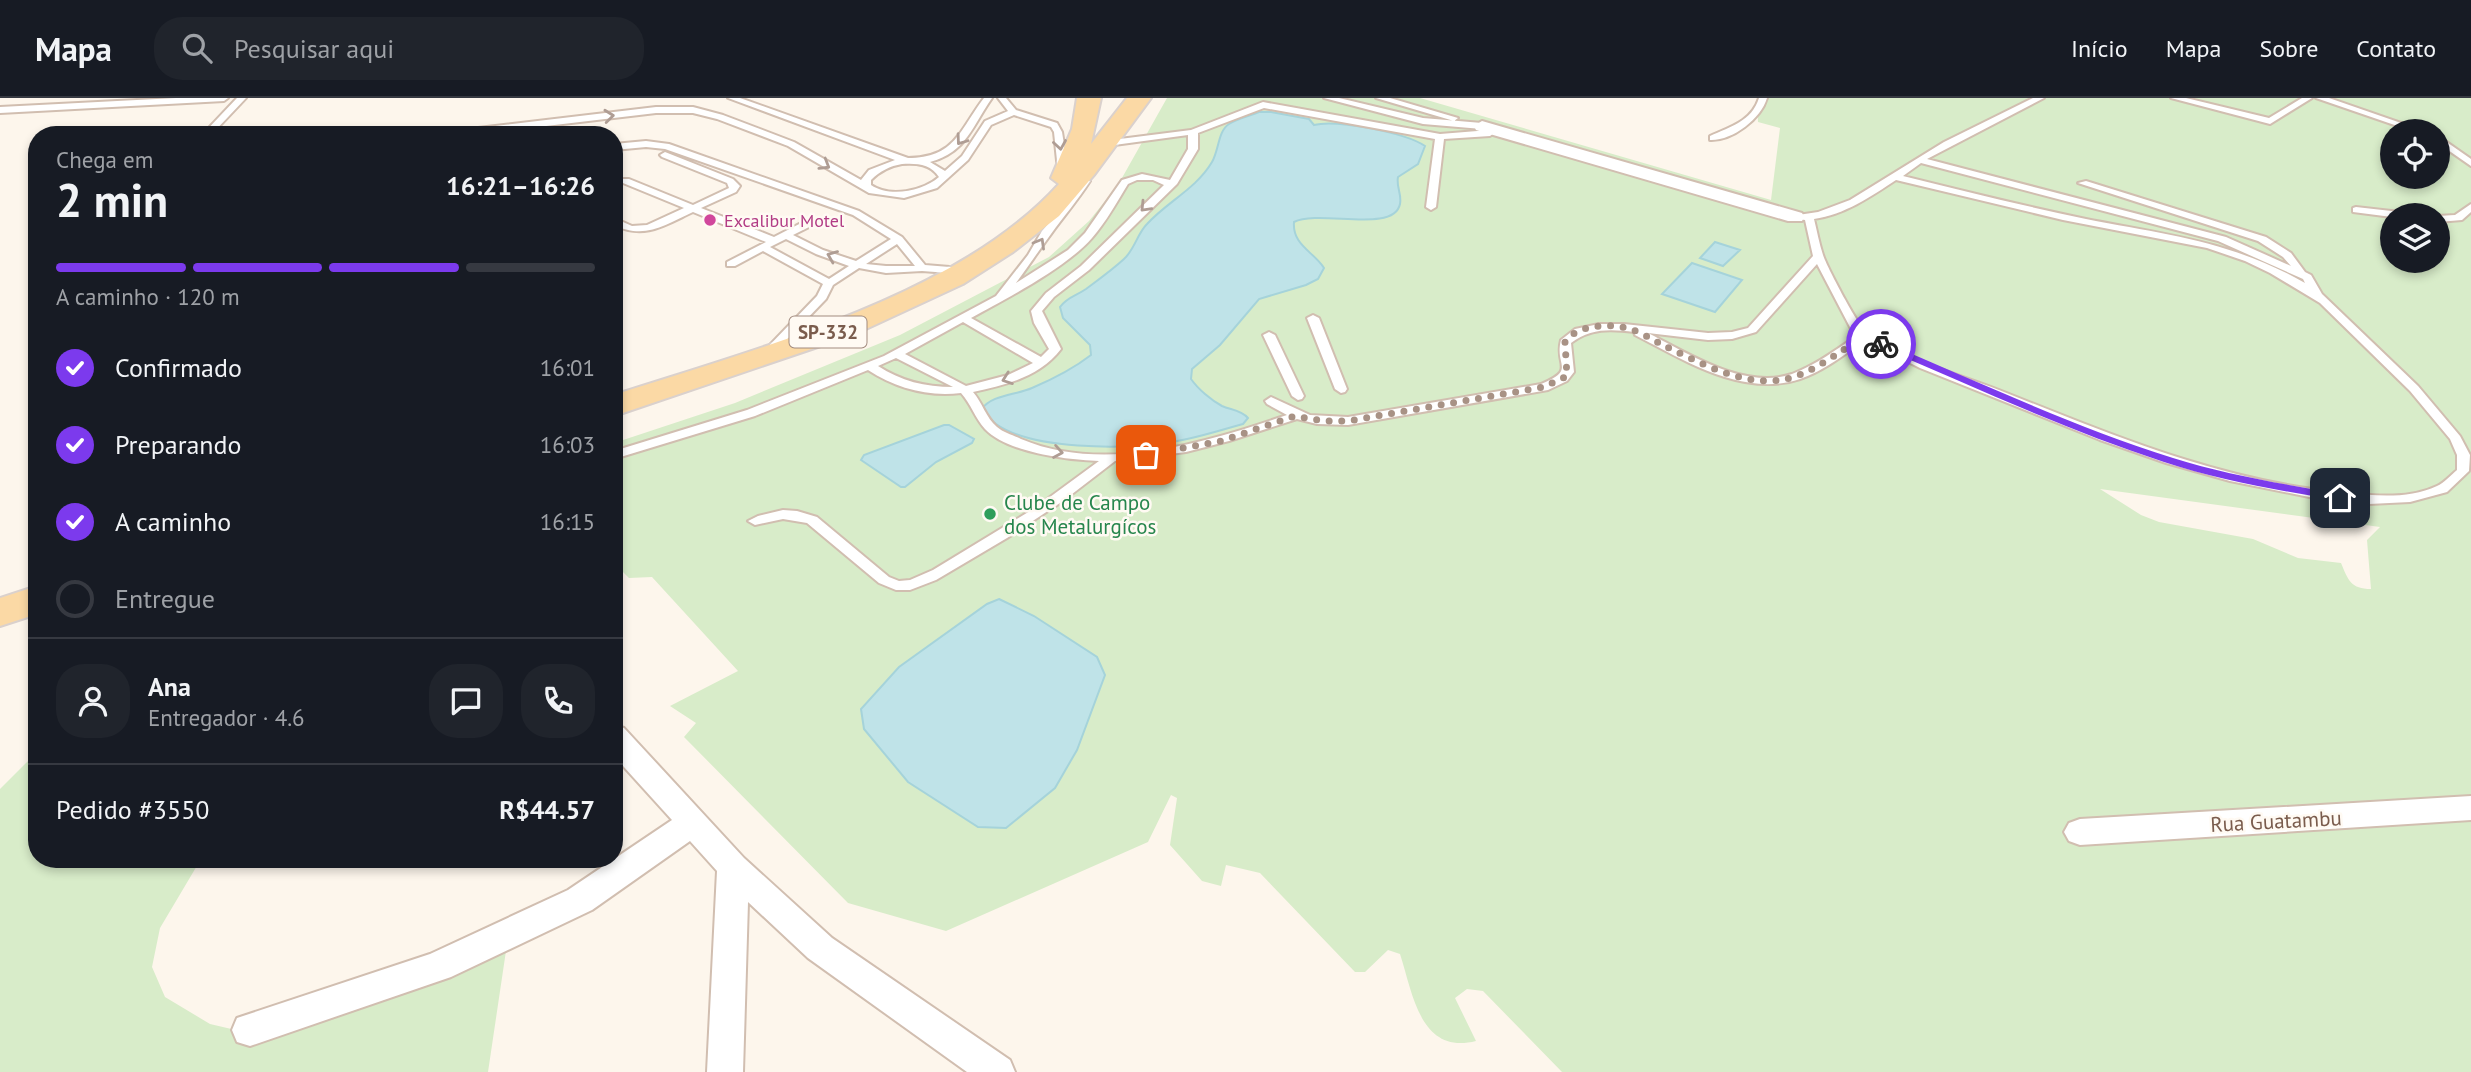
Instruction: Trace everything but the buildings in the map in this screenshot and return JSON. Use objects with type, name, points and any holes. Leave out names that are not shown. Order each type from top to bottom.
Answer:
[{"type":"main road","name":"SP-332","points":[[1027,227],[1064,178],[1081,138],[1089,98]]},
{"type":"main road","name":"SP-332","points":[[623,403],[768,354],[907,301],[965,271],[1027,227],[1058,201],[1107,143],[1139,98]]},
{"type":"main road","points":[[0,612],[28,602]]},
{"type":"street","points":[[1482,126],[1802,217]]},
{"type":"street","points":[[623,746],[733,867],[820,948],[997,1072]]},
{"type":"street","name":"Rua Guatambu","points":[[2080,832],[2471,808]]},
{"type":"street","points":[[250,1030],[439,966],[580,900],[692,823]]},
{"type":"street","points":[[725,1072],[733,867]]},
{"type":"lane","points":[[86,105],[96,98]]},
{"type":"lane","points":[[0,110],[224,98]]},
{"type":"lane","points":[[215,126],[242,98]]},
{"type":"lane","points":[[656,110],[672,98]]},
{"type":"lane","points":[[732,98],[907,161],[936,167],[943,176]]},
{"type":"lane","points":[[919,162],[942,156],[956,148],[988,98]]},
{"type":"lane","points":[[1002,98],[1013,112],[1054,125],[1062,151],[1064,178]]},
{"type":"lane","points":[[1250,98],[1263,105],[1440,137],[1502,131]]},
{"type":"lane","points":[[1328,98],[1423,121],[1482,126]]},
{"type":"lane","points":[[1380,98],[1482,126]]},
{"type":"lane","points":[[1713,138],[1752,119],[1762,106],[1763,98]]},
{"type":"lane","points":[[2040,98],[1972,130],[1847,204],[1802,217],[1818,256],[1857,329],[1912,359],[2100,436],[2231,478],[2305,492],[2372,500],[2431,496],[2452,485],[2465,469],[2466,456],[2457,439],[2421,396],[2318,295],[2287,255],[2262,239],[2083,183]]},
{"type":"lane","points":[[2175,98],[2264,121],[2275,120],[2308,98]]},
{"type":"lane","points":[[2320,98],[2384,119]]},
{"type":"lane","points":[[1107,143],[1193,132],[1263,105]]},
{"type":"lane","points":[[520,126],[656,110],[706,112],[779,139],[873,191],[893,195],[915,194],[934,186],[965,158],[988,123],[1013,112]]},
{"type":"lane","points":[[869,366],[908,387],[946,392],[967,391],[1013,378],[1041,363],[1055,349],[1036,311],[1050,295],[1086,268],[1171,184],[1193,149],[1193,132]]},
{"type":"lane","points":[[1430,207],[1440,137]]},
{"type":"lane","points":[[623,146],[646,144],[678,150],[856,213],[898,239],[922,268]]},
{"type":"lane","points":[[2450,148],[2471,163]]},
{"type":"lane","points":[[623,225],[631,229],[649,228],[733,190],[734,186],[730,181],[666,155]]},
{"type":"lane","points":[[1919,160],[2222,239],[2306,277]]},
{"type":"lane","points":[[873,191],[866,186],[870,173],[880,167],[907,161]]},
{"type":"lane","points":[[1000,298],[1084,185],[1088,166]]},
{"type":"lane","points":[[623,452],[751,413],[897,354],[1000,298],[1072,252],[1089,235],[1125,182],[1138,176],[1160,179],[1171,184]]},
{"type":"lane","points":[[1893,176],[2073,219],[2228,252],[2249,259],[2318,295]]},
{"type":"lane","points":[[626,181],[692,208],[857,267],[896,271],[922,268],[965,271]]},
{"type":"lane","points":[[2450,218],[2458,218],[2471,207]]},
{"type":"lane","points":[[2356,210],[2380,213]]},
{"type":"lane","points":[[731,264],[811,222]]},
{"type":"lane","points":[[768,354],[822,297],[829,282],[898,239]]},
{"type":"lane","points":[[764,248],[829,282]]},
{"type":"lane","points":[[1271,401],[1295,416],[1323,421],[1348,421],[1544,387],[1567,376],[1565,342],[1569,336],[1586,328],[1629,328],[1718,338],[1739,336],[1752,330],[1818,256]]},
{"type":"lane","points":[[963,318],[1041,363]]},
{"type":"lane","points":[[1313,318],[1341,389]]},
{"type":"lane","points":[[1629,328],[1708,366],[1738,377],[1760,380],[1787,379],[1827,360],[1865,335]]},
{"type":"lane","points":[[1269,335],[1298,396]]},
{"type":"lane","points":[[897,354],[967,391],[986,424],[1013,441],[1069,454],[1112,457],[1193,448],[1249,433],[1295,416]]},
{"type":"lane","points":[[755,521],[778,514],[802,516],[812,520],[884,580],[896,585],[910,585],[930,577],[1020,526],[1112,457]]},
{"type":"green space","points":[[1167,98],[1420,98],[1771,200],[1780,128],[1758,122],[1757,103],[1767,98],[2471,98],[2471,1072],[1562,1072],[1483,991],[1467,989],[1455,998],[1476,1041],[1457,1043],[1442,1039],[1422,1018],[1400,954],[1388,950],[1365,972],[1355,972],[1260,873],[1226,865],[1221,886],[1202,881],[1170,845],[1177,798],[1171,795],[1148,842],[946,931],[848,903],[684,737],[696,723],[670,706],[738,671],[652,577],[629,578],[623,572],[623,440],[735,403],[900,335],[1049,257],[1089,221],[1118,185]],"holes":[[[2100,489],[2380,527],[2367,540],[2371,589],[2351,582],[2341,563],[2298,558],[2253,539],[2159,522],[2141,515]]]},
{"type":"green space","points":[[28,761],[28,868],[196,868],[160,928],[152,967],[165,997],[210,1024],[261,1036],[507,944],[488,1072],[0,1072],[0,789]]},
{"type":"water","points":[[1259,112],[1309,119],[1314,125],[1338,124],[1371,128],[1403,136],[1425,146],[1418,164],[1398,177],[1400,204],[1395,213],[1384,218],[1320,218],[1294,222],[1296,237],[1324,268],[1318,279],[1259,299],[1220,345],[1192,369],[1191,379],[1197,387],[1218,404],[1245,415],[1248,418],[1243,424],[1175,442],[1078,446],[1032,439],[1012,433],[994,422],[982,409],[986,404],[1048,381],[1091,355],[1090,345],[1063,318],[1060,307],[1124,259],[1147,224],[1198,180],[1212,162],[1225,127]]},
{"type":"water","points":[[1715,242],[1740,250],[1723,266],[1700,258]]},
{"type":"water","points":[[1692,263],[1742,280],[1715,312],[1662,294]]},
{"type":"water","points":[[949,425],[974,439],[972,443],[936,462],[905,487],[861,460],[864,455]]},
{"type":"water","points":[[999,599],[1034,616],[1097,657],[1105,675],[1077,750],[1055,788],[1006,828],[978,827],[908,782],[864,729],[861,709],[899,667],[987,604]]},
{"type":"way so far","points":[[1146,455],[1221,441],[1295,416],[1314,421],[1348,421],[1544,387],[1567,376],[1565,342],[1576,331],[1586,328],[1629,328],[1708,366],[1738,377],[1760,380],[1787,379],[1827,360],[1865,335],[1881,344]]},
{"type":"place","name":"Excalibur Motel","points":[[710,220]]},
{"type":"place","name":"Clube de Campo dos Metalurgícos","points":[[990,514]]},
{"type":"route","points":[[1881,344],[2100,436],[2168,460],[2231,478],[2340,498]]}]
